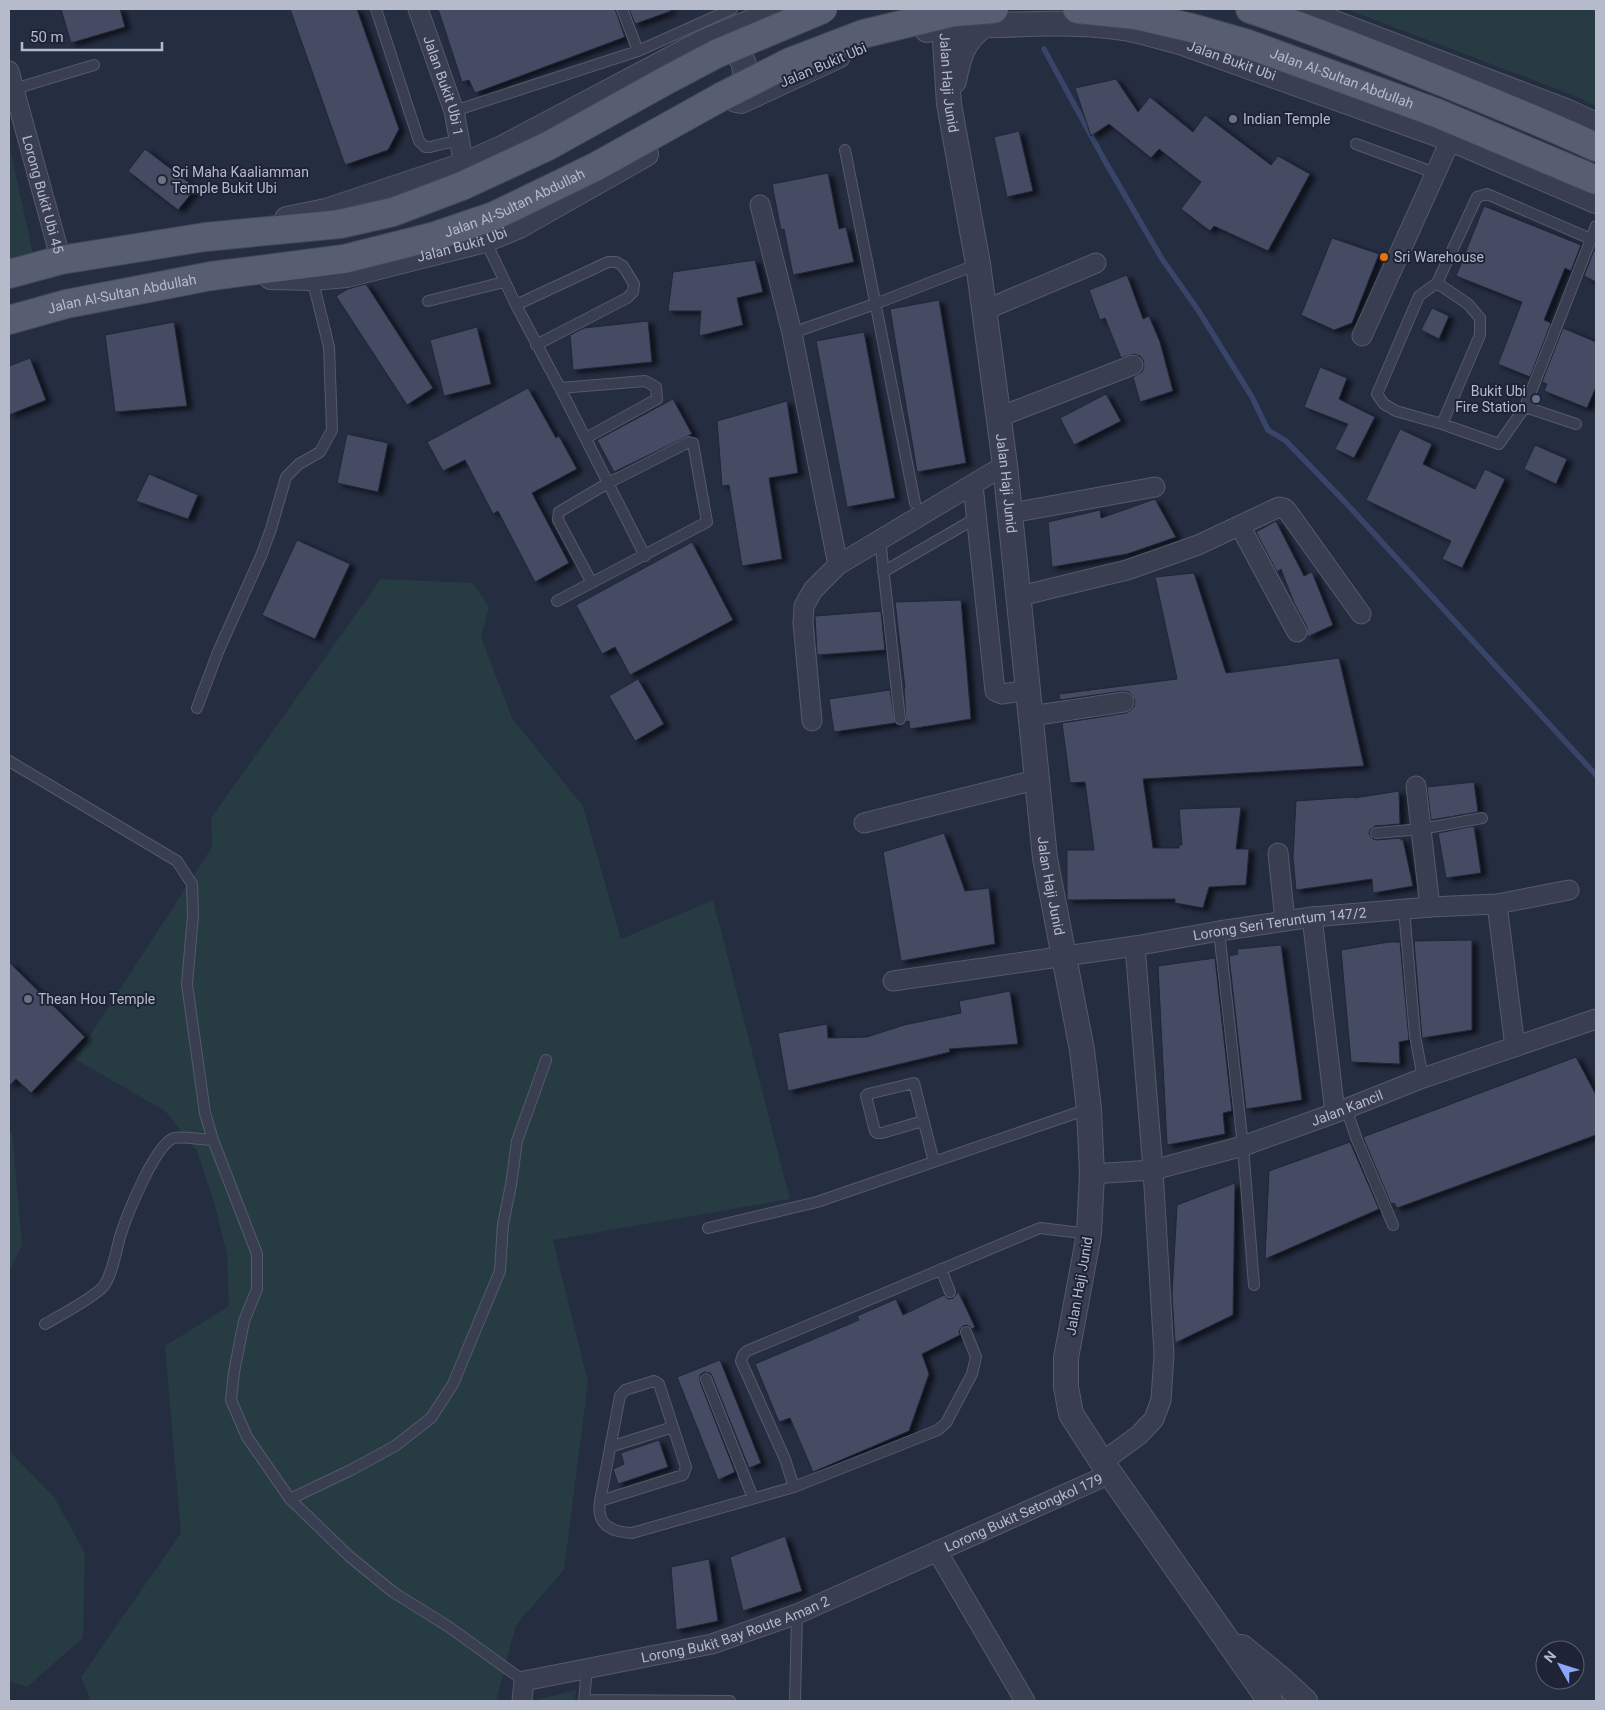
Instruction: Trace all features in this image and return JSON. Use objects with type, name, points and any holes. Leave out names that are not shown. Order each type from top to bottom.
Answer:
[{"type":"main road","points":[[9,274],[60,260],[205,237],[340,224],[393,212],[462,186],[548,146],[716,54],[823,9]]},
{"type":"main road","name":"Jalan Al-Sultan Abdullah","points":[[1077,9],[1136,15],[1248,44],[1436,114],[1596,180]]},
{"type":"main road","points":[[1250,9],[1296,24],[1421,73],[1553,127],[1596,147]]},
{"type":"main road","name":"Jalan Al-Sultan Abdullah","points":[[9,320],[66,304],[211,276],[344,259],[435,236],[494,216],[595,167],[721,97],[790,62],[863,34],[954,12],[989,17]]},
{"type":"street","name":"Jalan Bukit Ubi 1","points":[[418,9],[454,112],[464,166]]},
{"type":"street","points":[[205,237],[326,211],[464,166],[504,147],[703,42],[782,9]]},
{"type":"street","points":[[1131,23],[1147,9]]},
{"type":"street","points":[[1298,9],[1568,112],[1596,125]]},
{"type":"street","points":[[949,104],[961,52],[972,34],[989,17]]},
{"type":"street","name":"Jalan Bukit Ubi","points":[[211,276],[312,278],[347,275],[485,240],[519,226],[732,105],[850,50],[891,38],[943,18],[989,17],[1072,24],[1131,23],[1451,139],[1596,201]]},
{"type":"street","name":"Jalan Haji Junid","points":[[943,18],[949,104],[985,310],[1011,513],[1045,858],[1082,1050],[1089,1109],[1092,1174],[1089,1234],[1066,1358],[1066,1387],[1071,1414],[1106,1468],[1270,1701]]},
{"type":"street","points":[[703,42],[722,44],[738,54],[746,66],[744,81],[732,105]]},
{"type":"street","name":"Lorong Bukit Ubi 45","points":[[11,80],[60,260]]},
{"type":"street","points":[[1362,336],[1451,139]]},
{"type":"street","points":[[760,205],[792,333],[838,565]]},
{"type":"street","points":[[985,310],[1096,263]]},
{"type":"street","points":[[999,417],[1133,365]]},
{"type":"street","points":[[812,721],[803,623],[804,606],[813,590],[838,565],[1005,465]]},
{"type":"street","points":[[973,485],[995,691],[1002,694],[1028,690]]},
{"type":"street","points":[[1011,513],[1155,487]]},
{"type":"street","points":[[1020,596],[1127,570],[1198,545],[1279,507],[1284,508],[1361,614]]},
{"type":"street","points":[[1240,526],[1297,632]]},
{"type":"street","points":[[1031,716],[1124,702]]},
{"type":"street","points":[[864,823],[1038,779]]},
{"type":"street","points":[[1416,786],[1430,907]]},
{"type":"street","points":[[1278,853],[1285,921]]},
{"type":"street","name":"Lorong Seri Teruntum 147/2","points":[[894,982],[1312,917],[1430,907],[1497,904],[1569,890]]},
{"type":"street","points":[[1497,904],[1515,1047]]},
{"type":"street","points":[[1312,917],[1341,1110]]},
{"type":"street","name":"Lorong Bukit Setongkol 179","points":[[937,1551],[1106,1468],[1154,1419],[1161,1400],[1164,1354],[1153,1170],[1135,946]]},
{"type":"street","name":"Jalan Kancil","points":[[1092,1174],[1153,1170],[1243,1146],[1424,1078],[1596,1019]]},
{"type":"street","points":[[937,1551],[1025,1701]]},
{"type":"street","name":"Lorong Bukit Bay Route Aman 2","points":[[524,1681],[712,1644],[797,1614],[937,1551]]},
{"type":"street","points":[[1219,1629],[1305,1701]]},
{"type":"street","points":[[522,1701],[524,1681]]},
{"type":"lane","points":[[376,9],[419,141],[425,147],[430,147],[459,140]]},
{"type":"lane","points":[[622,9],[638,51]]},
{"type":"lane","points":[[454,112],[638,51],[732,9]]},
{"type":"lane","points":[[11,80],[94,65]]},
{"type":"lane","points":[[1356,144],[1435,173]]},
{"type":"lane","points":[[844,150],[915,503]]},
{"type":"lane","points":[[1591,239],[1487,194],[1477,197],[1437,283],[1419,296],[1377,394],[1384,404],[1396,411],[1442,424],[1499,444],[1525,407],[1591,239],[1596,226]]},
{"type":"lane","points":[[485,240],[516,306],[586,438],[645,556]]},
{"type":"lane","points":[[516,306],[608,262],[616,262],[623,266],[634,284],[633,292],[627,298],[536,345]]},
{"type":"lane","points":[[792,333],[875,304],[978,264]]},
{"type":"lane","points":[[197,708],[218,652],[271,529],[286,477],[299,464],[320,452],[332,430],[329,347],[312,278]]},
{"type":"lane","points":[[428,302],[504,282]]},
{"type":"lane","points":[[1437,283],[1468,304],[1480,318],[1480,335],[1442,424]]},
{"type":"lane","points":[[560,388],[646,381],[656,387],[657,399],[586,438]]},
{"type":"lane","points":[[1525,407],[1576,424]]},
{"type":"lane","points":[[557,601],[645,556],[707,522],[694,443],[689,442],[608,483],[559,512],[558,520],[592,583]]},
{"type":"lane","points":[[883,572],[976,518]]},
{"type":"lane","points":[[880,539],[900,719]]},
{"type":"lane","points":[[9,761],[177,861],[192,884],[194,915],[187,984],[205,1113],[212,1140],[257,1254],[257,1289],[244,1321],[234,1372],[231,1400],[247,1437],[290,1499],[349,1556],[393,1592],[449,1627],[524,1681]]},
{"type":"lane","points":[[1376,833],[1421,829],[1482,818]]},
{"type":"lane","points":[[1404,909],[1415,1036],[1424,1078]]},
{"type":"lane","points":[[1219,931],[1243,1146],[1254,1285]]},
{"type":"lane","points":[[290,1499],[351,1470],[395,1446],[431,1418],[453,1384],[500,1271],[503,1224],[517,1140],[546,1060]]},
{"type":"lane","points":[[923,1120],[877,1133],[866,1096],[915,1084],[934,1162]]},
{"type":"lane","points":[[708,1228],[817,1202],[1089,1109]]},
{"type":"lane","points":[[1341,1110],[1357,1140],[1393,1225]]},
{"type":"lane","points":[[45,1324],[95,1294],[103,1287],[140,1185],[168,1142],[175,1138],[212,1140]]},
{"type":"lane","points":[[794,1487],[785,1460],[741,1361],[747,1351],[1040,1228],[1089,1234]]},
{"type":"lane","points":[[941,1269],[950,1292]]},
{"type":"lane","points":[[600,1501],[683,1475],[686,1467],[659,1384],[654,1381],[625,1390],[620,1396],[598,1511],[602,1521],[609,1527],[620,1532],[632,1533],[794,1487],[938,1430],[946,1424],[972,1374],[976,1357],[966,1332]]},
{"type":"lane","points":[[706,1379],[753,1498]]},
{"type":"lane","points":[[610,1447],[673,1427]]},
{"type":"lane","points":[[795,1701],[797,1614]]},
{"type":"lane","points":[[587,1668],[584,1700],[730,1701]]},
{"type":"shaded area","points":[[1346,9],[1596,9],[1596,106],[1570,94]]},
{"type":"shaded area","points":[[9,145],[33,253],[32,262],[9,269]]},
{"type":"shaded area","points":[[381,579],[473,583],[489,607],[481,637],[512,718],[583,806],[621,939],[713,900],[790,1199],[553,1240],[588,1382],[564,1570],[516,1625],[496,1701],[91,1701],[81,1677],[181,1533],[165,1346],[229,1306],[227,1255],[216,1209],[197,1151],[165,1111],[75,1059],[212,847],[211,818]]},
{"type":"shaded area","points":[[9,1131],[12,1132],[22,1245],[9,1272]]},
{"type":"shaded area","points":[[9,1451],[54,1497],[85,1553],[83,1638],[27,1687],[9,1681]]},
{"type":"shaded area","points":[[576,1690],[575,1701],[531,1701]]},
{"type":"building","points":[[61,9],[120,9],[125,27],[71,43]]},
{"type":"building","points":[[290,9],[357,9],[399,129],[388,150],[345,165]]},
{"type":"building","points":[[438,9],[615,9],[625,37],[475,93],[469,80],[462,82]]},
{"type":"building","points":[[629,9],[671,9],[671,11],[635,24]]},
{"type":"building","points":[[1116,79],[1138,112],[1150,97],[1193,132],[1205,115],[1271,165],[1278,156],[1310,174],[1268,251],[1214,226],[1210,231],[1181,209],[1201,182],[1159,149],[1151,158],[1109,124],[1091,136],[1075,88]]},
{"type":"building","points":[[1019,131],[1033,191],[1007,197],[994,137]]},
{"type":"building","name":"Sri Maha Kaaliamman Temple Bukit Ubi","points":[[145,149],[196,188],[178,210],[128,171]]},
{"type":"building","points":[[828,173],[839,229],[846,227],[854,262],[793,275],[784,229],[781,230],[772,184]]},
{"type":"building","points":[[1484,206],[1581,245],[1571,271],[1565,268],[1544,320],[1551,323],[1530,377],[1498,364],[1522,302],[1456,276]]},
{"type":"building","points":[[1332,238],[1379,254],[1352,323],[1334,330],[1301,315]]},
{"type":"building","points":[[1594,250],[1596,251],[1596,282],[1584,276]]},
{"type":"building","points":[[755,260],[763,292],[737,298],[743,325],[699,336],[701,311],[668,311],[673,272]]},
{"type":"building","points":[[1127,275],[1143,319],[1149,316],[1160,342],[1173,391],[1140,402],[1133,377],[1142,372],[1143,360],[1140,356],[1134,354],[1121,358],[1105,318],[1100,320],[1089,290]]},
{"type":"building","points":[[366,284],[433,388],[407,405],[336,296],[348,289]]},
{"type":"building","points":[[939,300],[966,463],[917,472],[890,309]]},
{"type":"building","points":[[1432,308],[1449,316],[1439,339],[1421,330]]},
{"type":"building","points":[[648,321],[652,362],[573,370],[570,335],[584,328]]},
{"type":"building","points":[[174,322],[187,406],[115,412],[105,335]]},
{"type":"building","points":[[477,327],[491,384],[444,396],[430,340]]},
{"type":"building","points":[[1563,328],[1596,342],[1596,387],[1587,408],[1544,391],[1547,384],[1542,382]]},
{"type":"building","points":[[864,332],[895,498],[847,507],[816,341]]},
{"type":"building","points":[[30,358],[46,400],[9,415],[9,366]]},
{"type":"building","points":[[1320,367],[1347,378],[1339,399],[1375,417],[1354,458],[1335,449],[1348,424],[1304,407]]},
{"type":"building","points":[[528,388],[556,438],[559,436],[577,469],[532,493],[569,563],[535,582],[498,511],[493,514],[465,460],[443,471],[427,442]]},
{"type":"building","points":[[1106,394],[1121,421],[1074,445],[1060,418]]},
{"type":"building","points":[[673,399],[692,434],[614,472],[597,440]]},
{"type":"building","points":[[787,401],[798,473],[769,478],[782,559],[742,566],[729,485],[722,486],[717,421]]},
{"type":"building","points":[[1400,429],[1432,444],[1423,464],[1475,489],[1485,469],[1505,479],[1462,568],[1442,559],[1451,541],[1366,500]]},
{"type":"building","points":[[347,434],[388,443],[378,492],[337,483]]},
{"type":"building","points":[[1535,445],[1567,459],[1556,484],[1524,469]]},
{"type":"building","points":[[149,474],[198,495],[188,519],[136,501]]},
{"type":"building","points":[[1155,499],[1176,537],[1127,554],[1052,567],[1048,522],[1100,510],[1101,518]]},
{"type":"building","points":[[1276,521],[1304,576],[1312,572],[1333,625],[1307,637],[1307,627],[1294,603],[1281,569],[1277,572],[1256,532]]},
{"type":"building","points":[[297,540],[350,564],[315,639],[262,615]]},
{"type":"building","points":[[692,542],[733,620],[630,675],[615,647],[602,654],[576,605]]},
{"type":"building","points":[[1194,573],[1226,673],[1339,658],[1364,766],[1143,779],[1153,848],[1179,848],[1179,845],[1182,845],[1179,809],[1241,807],[1236,849],[1249,849],[1246,885],[1209,887],[1203,908],[1175,903],[1175,899],[1067,900],[1067,850],[1094,850],[1085,782],[1070,783],[1062,723],[1126,713],[1134,707],[1135,701],[1129,692],[1123,691],[1060,700],[1059,694],[1177,679],[1155,577]]},
{"type":"building","points":[[961,600],[971,719],[910,729],[909,721],[906,722],[905,688],[895,602]]},
{"type":"building","points":[[881,611],[885,650],[817,655],[815,616]]},
{"type":"building","points":[[638,679],[664,724],[635,741],[609,696]]},
{"type":"building","points":[[890,690],[895,723],[834,732],[829,699]]},
{"type":"building","points":[[1474,782],[1478,812],[1431,820],[1427,787]]},
{"type":"building","points":[[1399,791],[1400,824],[1375,826],[1370,830],[1369,834],[1376,840],[1401,838],[1403,840],[1413,886],[1373,893],[1372,879],[1296,890],[1293,857],[1296,801],[1354,798]]},
{"type":"building","points":[[1474,826],[1481,873],[1446,878],[1438,833]]},
{"type":"building","points":[[944,833],[965,891],[989,888],[995,944],[901,961],[883,852]]},
{"type":"building","points":[[1472,940],[1472,1030],[1422,1038],[1414,941]]},
{"type":"building","points":[[1400,942],[1409,1040],[1399,1042],[1400,1064],[1351,1062],[1341,950]]},
{"type":"building","points":[[1281,945],[1302,1100],[1246,1109],[1229,956],[1238,954],[1237,949]]},
{"type":"building","points":[[1215,958],[1232,1111],[1223,1113],[1225,1134],[1167,1145],[1158,966]]},
{"type":"building","name":"Thean Hou Temple","points":[[9,962],[85,1037],[31,1093],[16,1079],[9,1086]]},
{"type":"building","points":[[1010,991],[1018,1044],[949,1049],[950,1052],[788,1091],[778,1033],[827,1024],[828,1038],[867,1037],[904,1025],[961,1013],[959,1001]]},
{"type":"building","points":[[1576,1057],[1596,1095],[1596,1135],[1397,1208],[1394,1203],[1391,1204],[1363,1137]]},
{"type":"building","points":[[1350,1142],[1379,1209],[1265,1259],[1269,1171]]},
{"type":"building","points":[[1235,1183],[1233,1315],[1175,1343],[1172,1295],[1177,1205]]},
{"type":"building","points":[[957,1289],[975,1327],[972,1329],[967,1325],[963,1326],[959,1331],[960,1335],[922,1354],[929,1374],[909,1431],[813,1472],[790,1418],[779,1422],[755,1364],[859,1320],[857,1316],[896,1299],[903,1315],[944,1295],[948,1299],[953,1298],[957,1294]]},
{"type":"building","points":[[720,1360],[761,1463],[749,1468],[712,1376],[710,1373],[704,1372],[700,1375],[700,1382],[735,1472],[718,1480],[677,1377]]},
{"type":"building","points":[[659,1440],[668,1467],[618,1484],[613,1469],[624,1464],[621,1453]]},
{"type":"building","points":[[785,1536],[802,1591],[743,1611],[730,1557]]},
{"type":"building","points":[[709,1559],[718,1621],[676,1630],[671,1567]]},
{"type":"waterway","points":[[1044,49],[1106,163],[1162,259],[1198,310],[1252,397],[1268,430],[1286,441],[1345,502],[1596,775]]},
{"type":"place","name":"Indian Temple","points":[[1233,119]]},
{"type":"place","name":"Sri Maha Kaaliamman Temple Bukit Ubi","points":[[162,180]]},
{"type":"place","name":"Sri Warehouse","points":[[1384,257]]},
{"type":"place","name":"Bukit Ubi Fire Station","points":[[1536,399]]},
{"type":"place","name":"Thean Hou Temple","points":[[28,999]]}]
